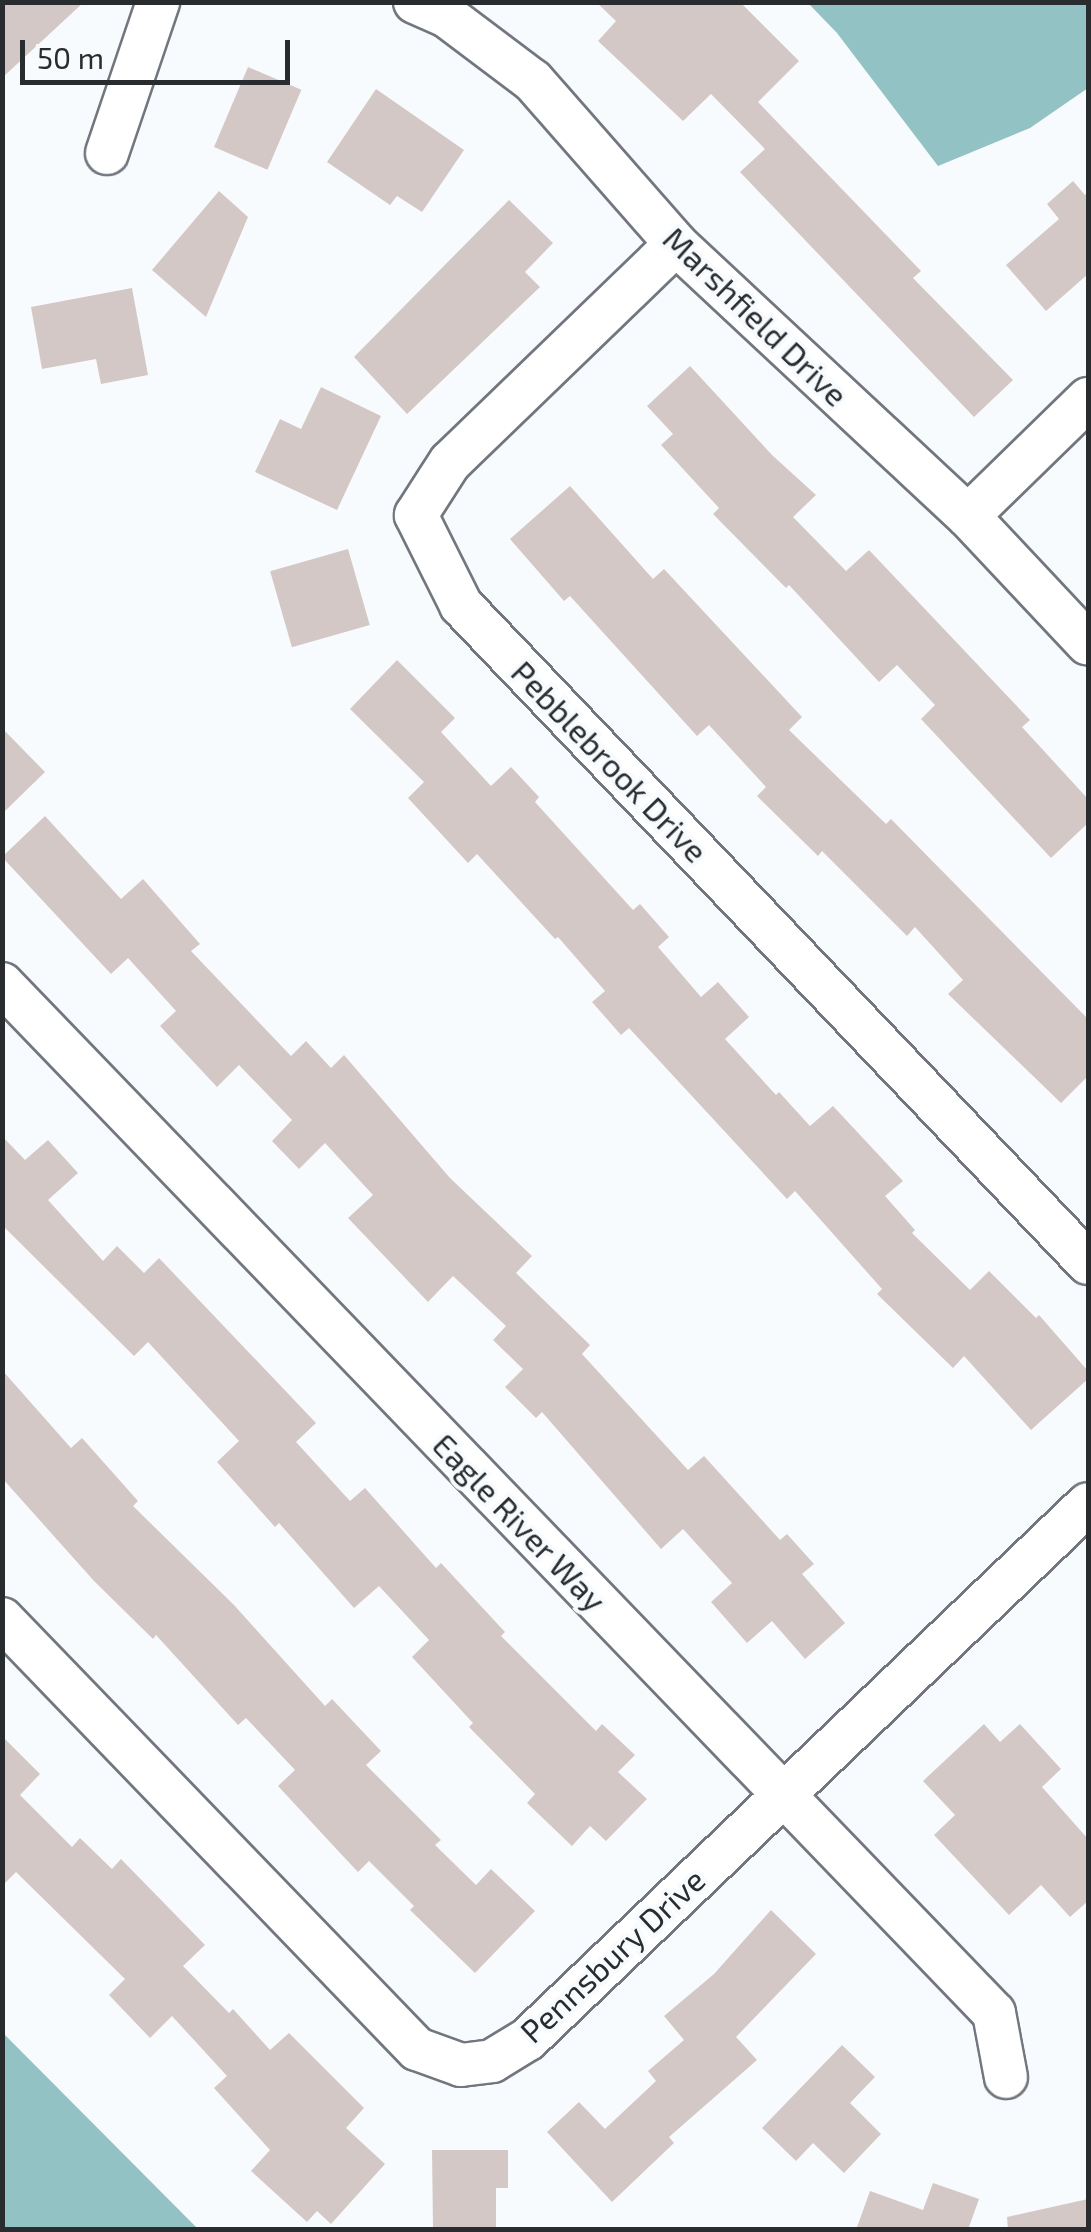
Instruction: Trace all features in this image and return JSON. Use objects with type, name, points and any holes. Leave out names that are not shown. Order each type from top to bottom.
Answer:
[{"type":"street","points":[[106,154],[158,2]]},
{"type":"street","name":"Marshfield Drive","points":[[415,2],[448,17],[533,81],[676,244],[968,516],[1088,644]]},
{"type":"street","name":"Pebblebrook Drive","points":[[676,244],[450,462],[416,515],[461,605],[1088,1263]]},
{"type":"street","points":[[968,516],[1088,399]]},
{"type":"street","name":"Eagle River Way","points":[[2,984],[994,2013],[1006,2077]]},
{"type":"street","name":"Pennsbury Drive","points":[[2,1619],[380,2014],[417,2049],[461,2065],[492,2061],[528,2039],[1088,1504]]},
{"type":"water","points":[[808,3],[1088,3],[1088,88],[1030,128],[938,166],[837,33]]},
{"type":"water","points":[[3,2033],[198,2229],[3,2229]]},
{"type":"building","points":[[2,2],[84,2],[2,78]]},
{"type":"building","points":[[596,2],[740,2],[799,61],[758,102],[921,271],[913,278],[1013,380],[974,417],[740,172],[765,149],[711,94],[683,121],[598,41],[616,21]]},
{"type":"building","points":[[248,67],[301,90],[267,170],[214,147]]},
{"type":"building","points":[[376,89],[464,150],[422,212],[397,196],[390,205],[327,162]]},
{"type":"building","points":[[1073,181],[1085,195],[1088,193],[1088,274],[1046,311],[1006,265],[1059,219],[1047,204]]},
{"type":"building","points":[[219,191],[248,217],[206,317],[152,270]]},
{"type":"building","points":[[509,200],[553,243],[525,272],[540,287],[407,414],[354,357]]},
{"type":"building","points":[[132,288],[148,375],[101,384],[96,359],[42,369],[31,307]]},
{"type":"building","points":[[690,366],[772,455],[816,495],[793,517],[846,571],[869,550],[1030,720],[1022,727],[1088,799],[1088,823],[1051,858],[921,719],[935,705],[897,665],[879,682],[789,585],[786,588],[713,514],[719,508],[661,445],[673,434],[647,406]]},
{"type":"building","points":[[321,387],[381,416],[337,510],[255,472],[280,419],[301,429]]},
{"type":"building","points":[[570,486],[653,579],[664,569],[802,717],[789,730],[886,824],[891,819],[1088,1019],[1088,1076],[1061,1103],[948,994],[963,980],[915,927],[907,936],[822,851],[818,856],[757,796],[766,787],[709,725],[697,736],[570,596],[564,601],[510,539]]},
{"type":"building","points":[[348,549],[370,625],[292,647],[270,571]]},
{"type":"building","points":[[397,660],[455,718],[441,732],[491,786],[511,767],[539,797],[535,802],[633,910],[640,904],[669,937],[658,947],[701,997],[718,982],[749,1017],[725,1039],[776,1095],[779,1092],[810,1126],[833,1106],[903,1181],[885,1196],[915,1230],[912,1233],[970,1290],[989,1271],[1036,1318],[1039,1315],[1088,1371],[1088,1379],[1031,1430],[964,1356],[953,1368],[877,1294],[882,1289],[795,1191],[787,1199],[629,1028],[621,1035],[592,1002],[605,991],[558,937],[555,939],[477,854],[468,863],[408,798],[424,782],[350,709]]},
{"type":"building","points":[[2,728],[45,772],[2,814]]},
{"type":"building","points":[[45,816],[121,899],[143,879],[200,944],[191,951],[291,1056],[306,1041],[331,1068],[344,1055],[450,1178],[532,1256],[516,1273],[590,1345],[582,1354],[688,1470],[704,1456],[780,1540],[787,1534],[814,1564],[802,1574],[845,1623],[805,1659],[772,1621],[747,1643],[711,1602],[732,1583],[683,1529],[661,1549],[542,1412],[536,1418],[505,1387],[523,1369],[493,1340],[506,1326],[453,1276],[428,1302],[348,1218],[373,1195],[325,1143],[299,1169],[272,1141],[292,1120],[239,1065],[217,1087],[160,1026],[176,1011],[128,958],[111,974],[2,857]]},
{"type":"building","points":[[2,1136],[25,1160],[48,1140],[78,1173],[48,1200],[103,1261],[117,1246],[144,1273],[159,1258],[316,1423],[296,1442],[350,1501],[365,1488],[436,1568],[441,1563],[505,1632],[501,1636],[596,1731],[602,1724],[635,1755],[618,1772],[647,1799],[606,1841],[590,1826],[572,1846],[527,1803],[535,1794],[469,1727],[473,1723],[412,1657],[429,1640],[379,1586],[354,1608],[279,1523],[275,1527],[217,1462],[239,1441],[148,1342],[134,1356],[2,1225]]},
{"type":"building","points":[[2,1370],[71,1448],[82,1438],[138,1501],[133,1506],[234,1605],[325,1706],[332,1699],[381,1751],[366,1765],[441,1840],[435,1845],[476,1885],[491,1869],[535,1911],[475,1973],[410,1910],[414,1906],[369,1861],[358,1872],[278,1786],[295,1770],[246,1718],[238,1725],[156,1635],[153,1639],[94,1581],[2,1478]]},
{"type":"building","points":[[984,1724],[1000,1742],[1020,1724],[1061,1769],[1042,1787],[1088,1839],[1088,1901],[1070,1917],[1041,1885],[1009,1915],[934,1835],[955,1815],[923,1781]]},
{"type":"building","points":[[2,1736],[40,1774],[20,1795],[72,1847],[80,1838],[112,1869],[121,1859],[205,1945],[183,1966],[229,2013],[233,2009],[270,2050],[289,2033],[364,2108],[346,2128],[385,2164],[331,2224],[317,2211],[307,2222],[251,2171],[270,2150],[214,2088],[227,2076],[172,2016],[150,2038],[109,1995],[125,1979],[16,1872],[2,1886]]},
{"type":"building","points":[[771,1910],[816,1954],[736,2037],[757,2060],[669,2137],[674,2143],[612,2202],[547,2132],[579,2102],[605,2129],[656,2081],[648,2071],[684,2040],[664,2016],[714,1974]]},
{"type":"building","points":[[842,2045],[875,2077],[850,2103],[881,2134],[844,2173],[813,2143],[796,2161],[762,2128]]},
{"type":"building","points":[[432,2150],[508,2150],[508,2188],[496,2188],[496,2228],[433,2228]]},
{"type":"building","points":[[933,2183],[979,2199],[968,2230],[856,2230],[870,2191],[923,2210]]},
{"type":"building","points":[[1088,2199],[1088,2230],[1008,2230],[1007,2217]]}]
